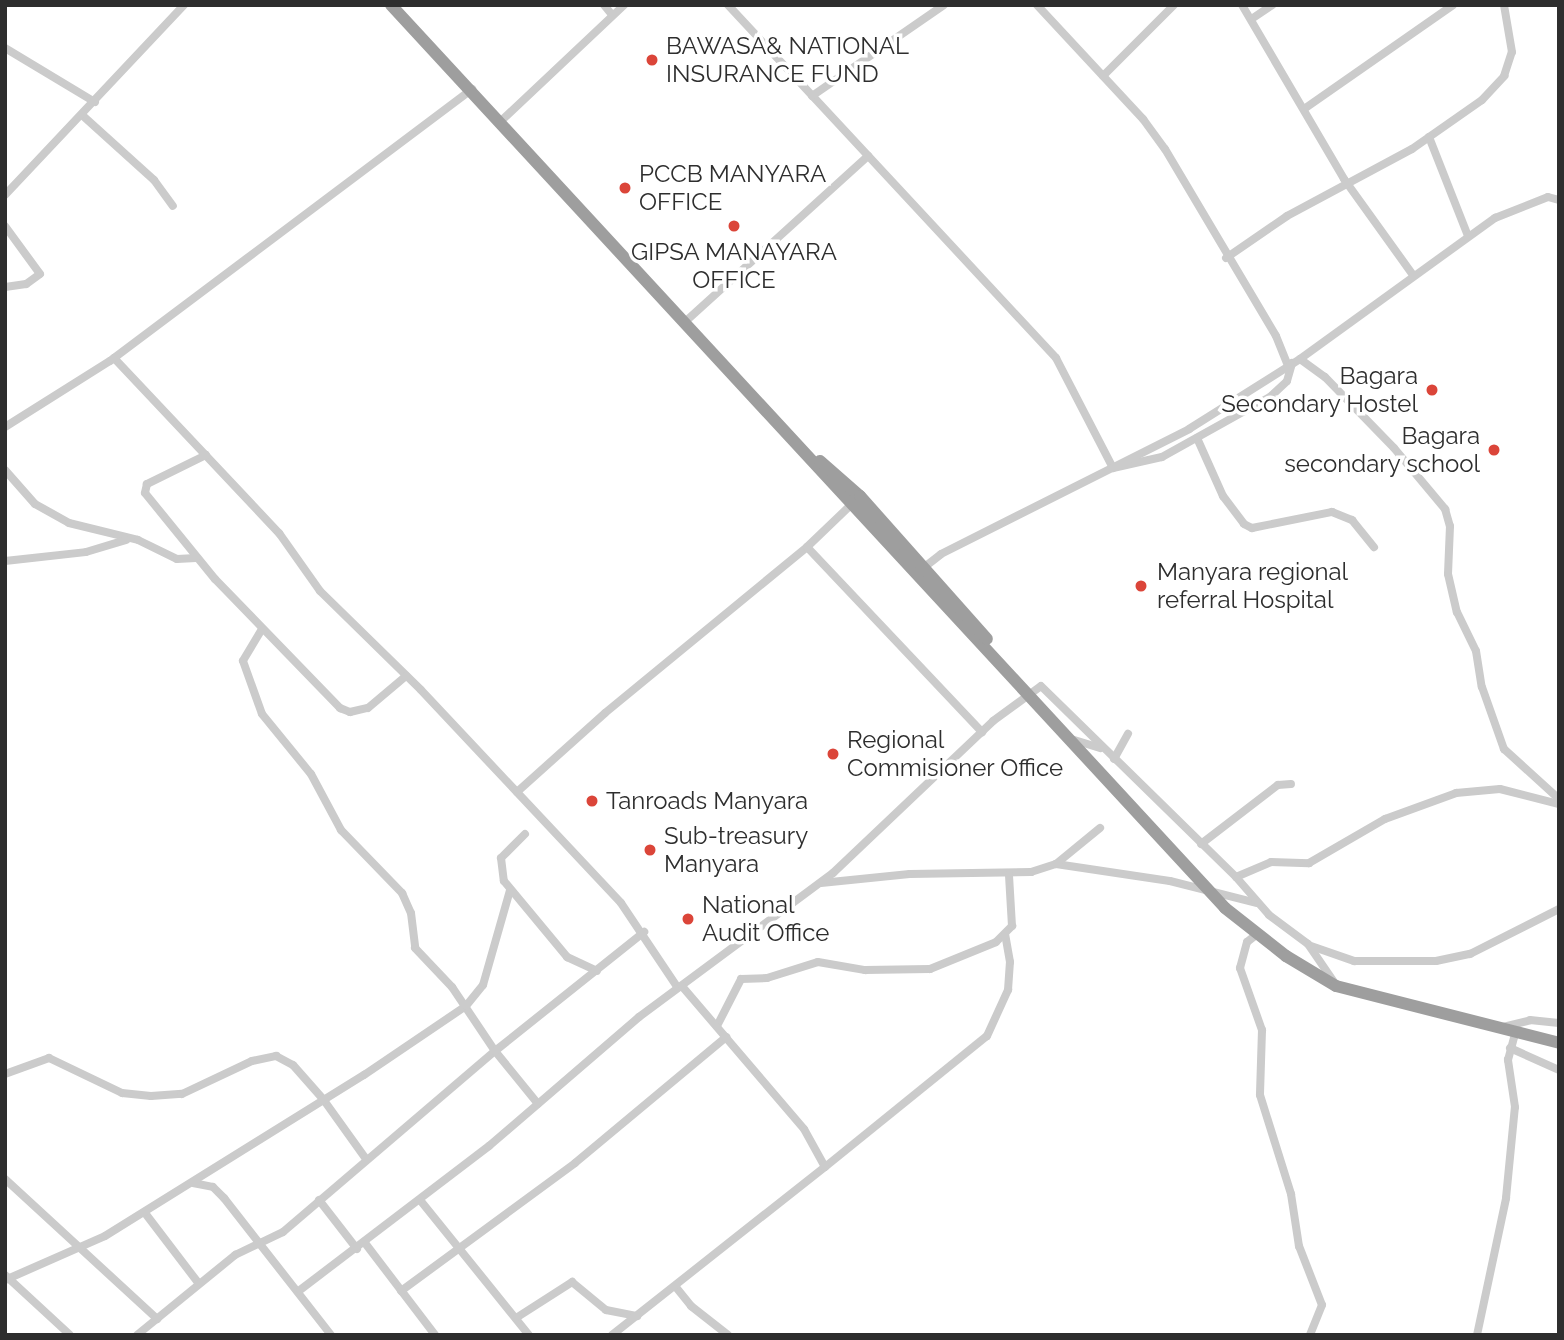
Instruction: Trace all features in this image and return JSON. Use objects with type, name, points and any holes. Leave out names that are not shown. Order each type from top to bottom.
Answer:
[{"type":"highway","points":[[391,5],[686,321],[850,506],[975,623],[1016,679],[1207,891],[1256,935],[1336,986],[1559,1044]]},
{"type":"highway","points":[[784,429],[860,496],[920,571]]},
{"type":"street","points":[[5,195],[180,9],[167,5]]},
{"type":"street","points":[[604,5],[612,15]]},
{"type":"street","points":[[501,121],[624,5]]},
{"type":"street","points":[[728,5],[1056,358],[1114,468]]},
{"type":"street","points":[[812,96],[944,5]]},
{"type":"street","points":[[1037,5],[1103,76],[1165,149],[1226,258],[1294,363],[1325,377],[1386,440],[1445,509],[1450,526],[1448,574],[1457,612],[1476,651],[1482,687],[1504,749],[1559,801]]},
{"type":"street","points":[[1103,76],[1174,5]]},
{"type":"street","points":[[1242,5],[1253,18],[1348,185],[1413,275]]},
{"type":"street","points":[[1253,18],[1272,5]]},
{"type":"street","points":[[1304,109],[1453,5]]},
{"type":"street","points":[[1226,258],[1287,216],[1348,185],[1429,137],[1482,100],[1504,76],[1512,38],[1504,5]]},
{"type":"street","points":[[5,48],[94,102]]},
{"type":"street","points":[[5,427],[114,358],[472,89]]},
{"type":"street","points":[[82,115],[154,180],[173,206]]},
{"type":"street","points":[[1429,137],[1468,236]]},
{"type":"street","points":[[686,321],[868,156]]},
{"type":"street","points":[[920,571],[942,554],[1189,429],[1294,363],[1495,218],[1548,197],[1559,200]]},
{"type":"street","points":[[5,226],[40,274],[26,284],[5,287]]},
{"type":"street","points":[[114,358],[278,533],[320,591],[406,676],[644,932],[680,987],[717,1026],[804,1129],[825,1167]]},
{"type":"street","points":[[1114,468],[1162,457],[1197,438],[1279,390],[1294,363]]},
{"type":"street","points":[[1197,438],[1223,496],[1244,524],[1252,528],[1332,512],[1352,520],[1374,547]]},
{"type":"street","points":[[206,455],[145,488],[146,496],[196,558],[333,702],[350,712],[368,708],[406,676]]},
{"type":"street","points":[[5,470],[16,485],[54,516],[129,539],[177,559],[196,558]]},
{"type":"street","points":[[517,793],[605,713],[807,547],[860,496]]},
{"type":"street","points":[[5,561],[86,552],[129,539]]},
{"type":"street","points":[[807,547],[982,732]]},
{"type":"street","points":[[262,629],[243,661],[262,714],[311,774],[341,830],[402,894],[414,924],[413,945],[466,1006],[495,1051],[538,1104]]},
{"type":"street","points":[[300,1290],[420,1200],[680,987],[818,884],[982,732],[1041,686],[1048,689],[1114,759],[1236,877],[1257,903],[1308,944],[1336,986]]},
{"type":"street","points":[[1114,759],[1128,734]]},
{"type":"street","points":[[1071,739],[1104,749]]},
{"type":"street","points":[[1201,844],[1278,785],[1291,784]]},
{"type":"street","points":[[1236,877],[1271,862],[1309,863],[1385,820],[1456,793],[1500,789],[1559,801]]},
{"type":"street","points":[[1056,864],[1100,828]]},
{"type":"street","points":[[525,834],[501,858],[500,873],[510,890],[567,957],[597,971]]},
{"type":"street","points":[[818,884],[920,873],[1009,875],[1056,864],[1170,881],[1257,903]]},
{"type":"street","points":[[717,1026],[741,979],[767,978],[818,962],[865,970],[930,969],[971,954],[1005,935],[1012,926],[1009,875]]},
{"type":"street","points":[[70,1335],[6,1278],[78,1248],[145,1213],[466,1006],[483,985],[510,890]]},
{"type":"street","points":[[1308,944],[1354,961],[1436,961],[1470,954],[1559,909]]},
{"type":"street","points":[[137,1335],[235,1255],[283,1232],[495,1051],[644,932]]},
{"type":"street","points":[[611,1335],[987,1036],[1008,990],[1010,962],[1005,935]]},
{"type":"street","points":[[1256,935],[1247,942],[1240,968],[1262,1030],[1260,1095],[1291,1194],[1300,1246],[1322,1305],[1310,1335]]},
{"type":"street","points":[[1496,1029],[1530,1020],[1559,1023]]},
{"type":"street","points":[[1477,1335],[1508,1177],[1515,1107],[1510,1048],[1515,1034]]},
{"type":"street","points":[[401,1291],[461,1250],[650,1103],[726,1037]]},
{"type":"street","points":[[1510,1048],[1559,1070]]},
{"type":"street","points":[[5,1074],[49,1058],[122,1093],[151,1096],[182,1094],[252,1061],[276,1056],[293,1065],[323,1099],[366,1159]]},
{"type":"street","points":[[5,1179],[157,1319]]},
{"type":"street","points":[[192,1183],[213,1187],[300,1290],[331,1335]]},
{"type":"street","points":[[319,1200],[357,1249]]},
{"type":"street","points":[[420,1200],[529,1335]]},
{"type":"street","points":[[145,1213],[199,1284]]},
{"type":"street","points":[[365,1243],[435,1335]]},
{"type":"street","points":[[516,1318],[572,1282],[606,1310],[636,1315]]},
{"type":"street","points":[[675,1286],[691,1306],[728,1335]]},
{"type":"place","name":"BAWASA& NATIONAL INSURANCE FUND","points":[[652,60]]},
{"type":"place","name":"PCCB MANYARA OFFICE","points":[[625,188]]},
{"type":"place","name":"GIPSA MANAYARA OFFICE","points":[[734,226]]},
{"type":"place","name":"Bagara Secondary Hostel","points":[[1432,390]]},
{"type":"place","name":"Bagara secondary school","points":[[1494,450]]},
{"type":"place","name":"Manyara regional referral Hospital","points":[[1141,586]]},
{"type":"place","name":"Regional Commisioner Office","points":[[833,754]]},
{"type":"place","name":"Tanroads Manyara","points":[[592,801]]},
{"type":"place","name":"Sub-treasury Manyara","points":[[650,850]]},
{"type":"place","name":"National Audit Office","points":[[688,919]]}]
